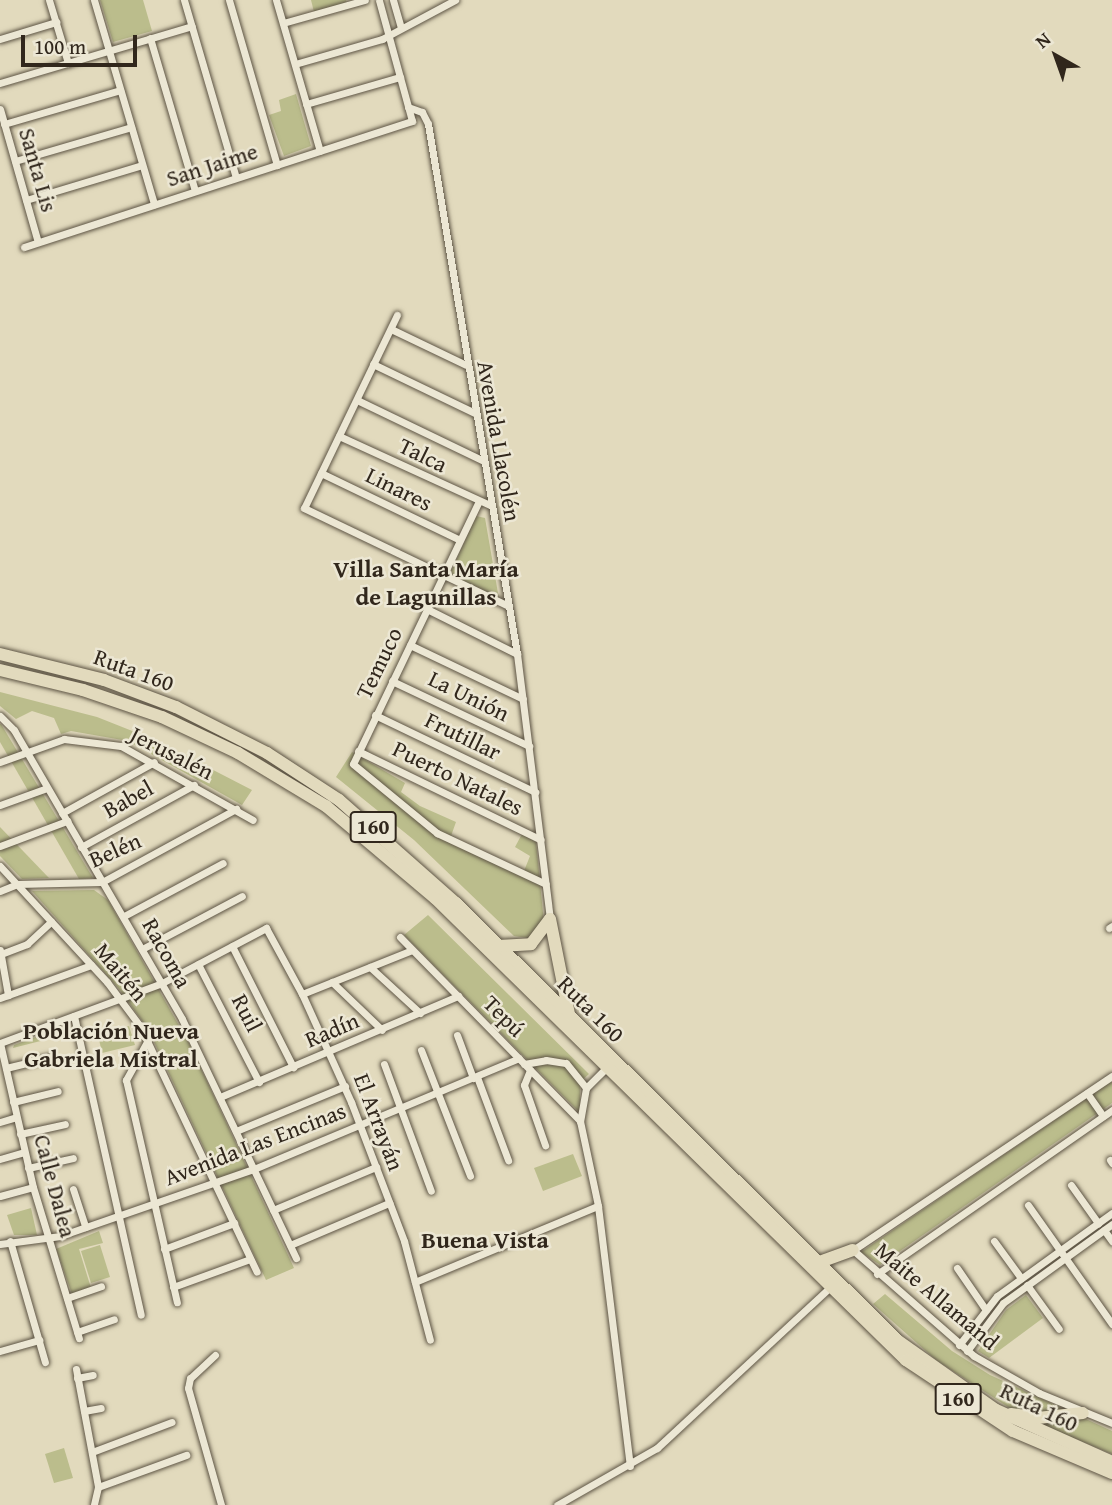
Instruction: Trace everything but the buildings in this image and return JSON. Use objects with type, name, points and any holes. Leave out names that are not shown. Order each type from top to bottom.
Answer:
[{"type":"highway","name":"Ruta 160","points":[[0,654],[127,688],[195,715],[267,753],[382,834],[817,1263],[914,1354],[996,1410],[1112,1462]]},
{"type":"highway","name":"Ruta 160","points":[[0,670],[83,690],[162,717],[221,744],[303,791],[416,880],[828,1289],[906,1360],[970,1407],[1048,1448],[1112,1473]]},
{"type":"highway","points":[[498,946],[531,944],[550,919]]},
{"type":"highway","points":[[550,919],[569,1017]]},
{"type":"highway","points":[[817,1263],[853,1250]]},
{"type":"highway","points":[[996,1410],[1030,1418],[1083,1413]]},
{"type":"street","points":[[50,0],[68,62]]},
{"type":"street","points":[[94,0],[154,204]]},
{"type":"street","points":[[184,0],[236,178]]},
{"type":"street","points":[[229,0],[277,164]]},
{"type":"street","points":[[276,0],[320,150]]},
{"type":"street","points":[[283,23],[365,0]]},
{"type":"street","points":[[379,0],[408,107]]},
{"type":"street","points":[[393,0],[401,28]]},
{"type":"street","points":[[295,64],[388,36],[455,0]]},
{"type":"street","points":[[0,39],[56,22]]},
{"type":"street","points":[[0,83],[192,26]]},
{"type":"street","points":[[150,38],[195,191]]},
{"type":"street","points":[[306,104],[400,77]]},
{"type":"street","points":[[4,124],[120,90]]},
{"type":"street","name":"San Jaime","points":[[24,247],[412,121],[408,107]]},
{"type":"street","name":"Avenida Llacolén","points":[[408,107],[419,109],[427,120],[466,365],[517,654],[550,919]]},
{"type":"street","name":"Santa Lis","points":[[0,109],[38,242]]},
{"type":"street","points":[[15,161],[131,127]]},
{"type":"street","points":[[26,200],[142,165]]},
{"type":"street","points":[[397,315],[304,508],[509,606]]},
{"type":"street","points":[[391,329],[466,365]]},
{"type":"street","points":[[373,364],[475,413]]},
{"type":"street","points":[[356,400],[484,461]]},
{"type":"street","name":"Talca","points":[[339,436],[478,503],[492,506]]},
{"type":"street","name":"Linares","points":[[321,473],[460,540]]},
{"type":"street","name":"Temuco","points":[[478,503],[353,764],[437,834],[546,884]]},
{"type":"street","points":[[426,609],[517,654]]},
{"type":"street","points":[[410,645],[523,699]]},
{"type":"street","name":"La Unión","points":[[392,681],[529,746]]},
{"type":"street","name":"Frutillar","points":[[375,715],[535,792]]},
{"type":"street","name":"Racoma","points":[[1,717],[27,752],[162,983],[220,1097],[296,1258]]},
{"type":"street","name":"Jerusalén","points":[[0,762],[73,739],[127,747],[253,820]]},
{"type":"street","name":"Puerto Natales","points":[[358,751],[541,839]]},
{"type":"street","points":[[62,813],[154,762]]},
{"type":"street","name":"Babel","points":[[81,846],[194,785]]},
{"type":"street","points":[[0,805],[47,788]]},
{"type":"street","name":"Belén","points":[[0,891],[17,884],[102,882],[236,809]]},
{"type":"street","points":[[0,846],[66,821]]},
{"type":"street","points":[[124,916],[223,863]]},
{"type":"street","name":"Maitén","points":[[0,866],[121,1000],[148,1040],[257,1272]]},
{"type":"street","points":[[142,948],[242,896]]},
{"type":"street","points":[[8,995],[0,952],[27,944],[51,922]]},
{"type":"street","name":"El Arrayán","points":[[232,946],[266,928],[302,994],[345,1086],[376,1167],[415,1282],[430,1340]]},
{"type":"street","name":"Tepú","points":[[400,937],[580,1121]]},
{"type":"street","points":[[0,1043],[162,983],[232,946],[293,1068]]},
{"type":"street","points":[[302,994],[412,950]]},
{"type":"street","name":"Ruil","points":[[198,964],[259,1082]]},
{"type":"street","points":[[0,998],[91,965]]},
{"type":"street","points":[[370,967],[420,1013]]},
{"type":"street","points":[[332,982],[382,1030]]},
{"type":"street","name":"Radín","points":[[220,1097],[458,996]]},
{"type":"street","points":[[74,1016],[141,1315]]},
{"type":"street","points":[[457,1035],[508,1160]]},
{"type":"street","points":[[148,1040],[126,1080],[177,1302]]},
{"type":"street","name":"Calle Dalea","points":[[0,1043],[33,1187],[78,1335],[114,1319]]},
{"type":"street","points":[[421,1050],[470,1176]]},
{"type":"street","points":[[6,1068],[51,1057]]},
{"type":"street","points":[[545,1145],[524,1085],[524,1064],[546,1060],[566,1063],[586,1088]]},
{"type":"street","points":[[384,1064],[431,1191]]},
{"type":"street","name":"Avenida Las Encinas","points":[[0,1244],[48,1239],[254,1169],[475,1077],[524,1064]]},
{"type":"street","points":[[606,1068],[586,1088],[580,1121],[597,1206],[630,1466]]},
{"type":"street","points":[[853,1250],[1112,1076]]},
{"type":"street","points":[[236,1131],[345,1086]]},
{"type":"street","points":[[13,1102],[58,1091]]},
{"type":"street","points":[[1087,1093],[1103,1116]]},
{"type":"street","points":[[877,1274],[1112,1110]]},
{"type":"street","points":[[0,1122],[16,1117]]},
{"type":"street","points":[[20,1134],[65,1124]]},
{"type":"street","points":[[0,1159],[24,1152]]},
{"type":"street","points":[[28,1168],[73,1158]]},
{"type":"street","points":[[273,1210],[376,1167]]},
{"type":"street","points":[[1072,1185],[1098,1223]]},
{"type":"street","points":[[0,1196],[33,1187]]},
{"type":"street","points":[[73,1189],[85,1227]]},
{"type":"street","points":[[290,1245],[389,1203]]},
{"type":"street","points":[[1028,1205],[1112,1324]]},
{"type":"street","points":[[415,1282],[597,1206]]},
{"type":"street","points":[[959,1345],[986,1310],[1021,1278],[1112,1213]]},
{"type":"street","points":[[164,1249],[234,1223]]},
{"type":"street","points":[[967,1351],[1003,1303],[1112,1224]]},
{"type":"street","points":[[1104,1230],[1112,1241]]},
{"type":"street","points":[[9,1241],[45,1362]]},
{"type":"street","points":[[995,1241],[1021,1278]]},
{"type":"street","name":"Maite Allamand","points":[[853,1250],[967,1351],[1083,1413],[1112,1423]]},
{"type":"street","points":[[173,1287],[250,1259]]},
{"type":"street","points":[[957,1268],[986,1310]]},
{"type":"street","points":[[1027,1285],[1059,1329]]},
{"type":"street","points":[[67,1298],[101,1286]]},
{"type":"street","points":[[557,1505],[630,1466],[670,1438],[828,1289]]},
{"type":"street","points":[[0,1351],[38,1340]]},
{"type":"street","points":[[215,1355],[190,1378],[188,1388],[221,1505]]},
{"type":"street","points":[[76,1369],[98,1487],[94,1505]]},
{"type":"street","points":[[77,1378],[93,1375]]},
{"type":"street","points":[[84,1411],[101,1408]]},
{"type":"street","points":[[92,1451],[172,1422]]},
{"type":"street","points":[[98,1487],[186,1455]]},
{"type":"green space","points":[[100,0],[143,0],[152,31],[113,42]]},
{"type":"green space","points":[[311,0],[346,0],[347,3],[314,12]]},
{"type":"green space","points":[[296,94],[311,146],[284,156],[269,115],[281,111],[279,100]]},
{"type":"green space","points":[[476,516],[485,518],[499,599],[449,576]]},
{"type":"green space","points":[[0,692],[97,717],[155,740],[252,790],[242,805],[128,741],[71,731],[61,734],[54,718],[32,711],[16,719],[0,706]]},
{"type":"green space","points":[[0,724],[93,878],[79,879],[0,742]]},
{"type":"green space","points":[[352,752],[405,783],[401,792],[420,806],[456,822],[451,836],[524,871],[530,856],[515,847],[522,834],[536,842],[544,923],[528,938],[514,936],[414,840],[336,777]]},
{"type":"green space","points":[[0,827],[49,878],[22,879],[0,856]]},
{"type":"green space","points":[[94,890],[108,900],[190,1045],[294,1268],[266,1280],[148,1029],[119,989],[32,891]]},
{"type":"green space","points":[[428,915],[589,1074],[580,1082],[580,1113],[404,935]]},
{"type":"green space","points":[[129,1026],[135,1045],[102,1053],[98,1035]]},
{"type":"green space","points":[[58,1029],[60,1036],[13,1048],[14,1045]]},
{"type":"green space","points":[[1112,1081],[1112,1103],[880,1265],[861,1252]]},
{"type":"green space","points":[[573,1154],[582,1176],[543,1191],[534,1168]]},
{"type":"green space","points":[[31,1208],[37,1235],[14,1235],[7,1215]]},
{"type":"green space","points":[[99,1231],[103,1243],[79,1249],[91,1288],[72,1294],[56,1249]]},
{"type":"green space","points":[[100,1245],[110,1277],[91,1283],[81,1251]]},
{"type":"green space","points":[[885,1294],[952,1351],[990,1375],[1112,1431],[1112,1454],[1025,1418],[936,1360],[873,1304]]},
{"type":"green space","points":[[1026,1295],[1043,1318],[989,1358],[978,1351],[1006,1310]]},
{"type":"green space","points":[[64,1448],[73,1478],[54,1483],[45,1454]]},
{"type":"district","name":"Villa Santa María de Lagunillas","points":[[426,583]]},
{"type":"district","name":"Población Nueva Gabriela Mistral","points":[[111,1045]]},
{"type":"district","name":"Buena Vista","points":[[485,1240]]}]
